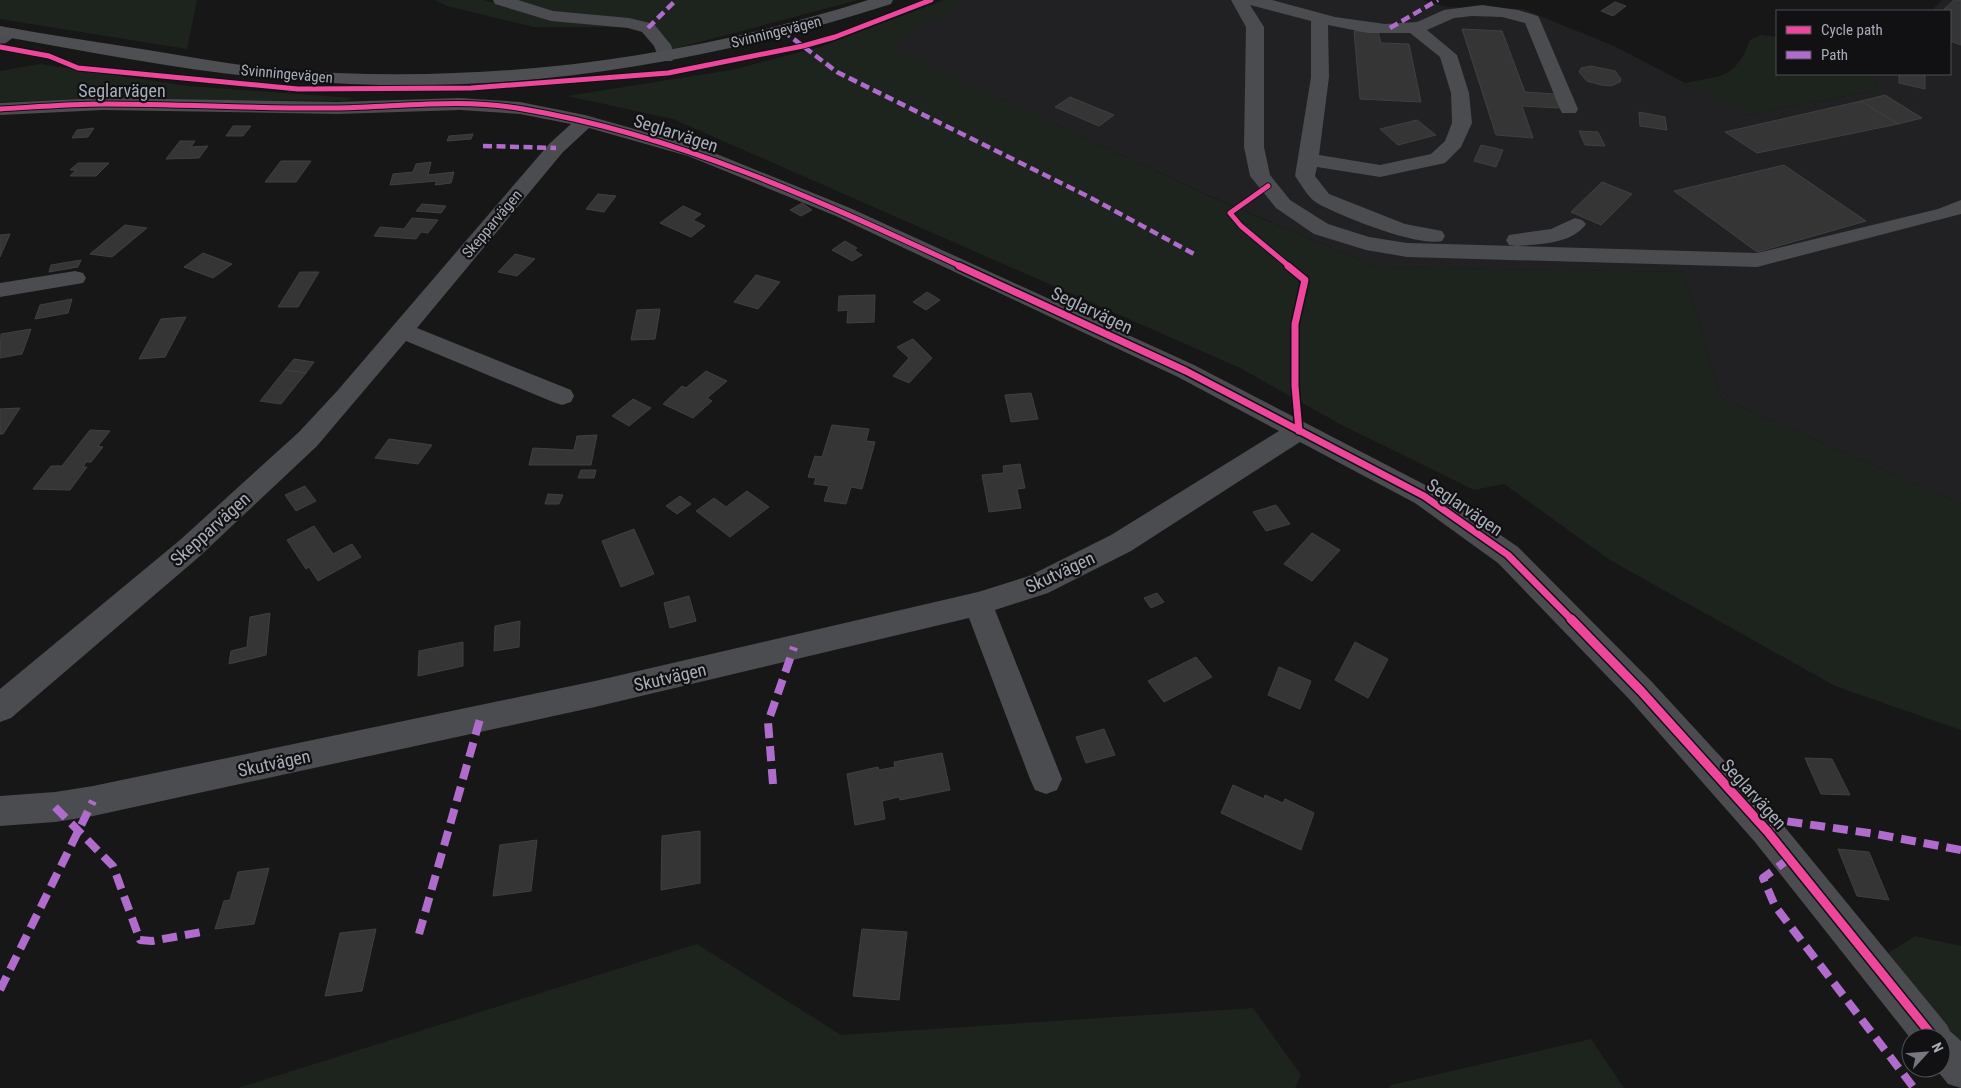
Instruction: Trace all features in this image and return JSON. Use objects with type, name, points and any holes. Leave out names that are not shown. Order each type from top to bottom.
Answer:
[{"type":"main road","name":"Svinningevägen","points":[[3,35],[229,69],[327,78],[435,79],[605,66],[666,57],[808,25],[885,0]]},
{"type":"street","points":[[501,0],[551,16],[629,23],[648,28],[662,45],[666,57]]},
{"type":"street","points":[[1239,0],[1255,27],[1254,146],[1260,176],[1283,204],[1321,229],[1366,243],[1408,250],[1757,260],[1945,213],[1961,206]]},
{"type":"street","points":[[1250,0],[1342,25],[1390,28],[1419,27],[1449,15],[1493,9],[1532,20],[1570,109]]},
{"type":"street","points":[[1319,19],[1322,39],[1320,69],[1305,176],[1322,198],[1400,230],[1452,239],[1514,241],[1556,234],[1575,224]]},
{"type":"street","points":[[1308,158],[1330,164],[1380,171],[1438,159],[1454,143],[1462,123],[1462,113],[1460,93],[1448,55],[1413,27]]},
{"type":"street","name":"Seglarvägen","points":[[0,109],[103,104],[337,108],[460,104],[520,108],[585,121],[694,152],[843,212],[1186,371],[1424,496],[1508,555],[1641,691],[1767,831],[1926,1028]]},
{"type":"street","name":"Skepparvägen","points":[[0,708],[190,548],[308,440],[556,148],[585,121]]},
{"type":"street","points":[[0,290],[75,278]]},
{"type":"street","points":[[402,331],[562,396]]},
{"type":"street","name":"Skutvägen","points":[[0,811],[54,807],[93,801],[595,694],[978,604],[1038,585],[1112,548],[1299,431]]},
{"type":"street","points":[[978,604],[1046,779]]},
{"type":"street","points":[[1951,1058],[1961,1071]]},
{"type":"shaded area","points":[[0,0],[197,0],[187,49],[0,19]]},
{"type":"shaded area","points":[[435,0],[484,0],[494,3],[495,0],[858,0],[670,50],[636,27],[534,27],[447,6]]},
{"type":"shaded area","points":[[944,0],[967,0],[889,46],[1209,196],[1377,267],[1684,272],[1721,398],[1961,504],[1961,730],[1835,686],[1610,560],[1504,484],[1474,490],[1340,424],[1238,367],[673,119],[567,96],[731,70],[820,47]]},
{"type":"shaded area","points":[[967,0],[1422,0],[1446,7],[1523,9],[1614,46],[1747,115],[1877,90],[1876,75],[1951,75],[1951,10],[1932,10],[1942,0],[1961,0],[1961,504],[1721,398],[1684,272],[1377,267],[1210,196],[888,46]]},
{"type":"shaded area","points":[[1761,35],[1776,37],[1776,75],[1876,75],[1877,90],[1747,115],[1685,83],[1726,74],[1739,62],[1750,40]]},
{"type":"shaded area","points":[[40,64],[188,86],[354,98],[346,101],[94,99],[0,102],[0,71]]},
{"type":"shaded area","points":[[1915,936],[1961,946],[1961,1044],[1951,1032],[1951,1028],[1948,1028],[1887,954]]},
{"type":"shaded area","points":[[697,944],[841,1035],[1253,1008],[1301,1075],[1295,1088],[238,1088]]},
{"type":"shaded area","points":[[1591,1039],[1624,1088],[1389,1088],[1391,1085]]},
{"type":"building","points":[[1954,0],[1961,0],[1961,45],[1951,41],[1951,10],[1943,10]]},
{"type":"building","points":[[1615,2],[1626,6],[1613,16],[1601,11]]},
{"type":"building","points":[[1462,29],[1502,31],[1525,92],[1554,94],[1560,108],[1522,106],[1533,138],[1496,135]]},
{"type":"building","points":[[1354,31],[1378,32],[1381,43],[1409,44],[1421,102],[1360,99]]},
{"type":"building","points":[[1591,66],[1615,71],[1621,79],[1620,82],[1611,86],[1587,81],[1579,72],[1581,68]]},
{"type":"building","points":[[1899,75],[1925,75],[1925,89],[1899,83]]},
{"type":"building","points":[[1885,95],[1922,118],[1898,124],[1861,101]]},
{"type":"building","points":[[1070,97],[1114,115],[1099,126],[1055,107]]},
{"type":"building","points":[[1861,101],[1898,124],[1757,153],[1725,132]]},
{"type":"building","points":[[1639,112],[1665,117],[1667,130],[1640,126]]},
{"type":"building","points":[[1417,120],[1436,135],[1398,145],[1380,129]]},
{"type":"building","points":[[233,126],[251,126],[243,136],[226,136]]},
{"type":"building","points":[[94,128],[88,137],[72,138],[77,130]]},
{"type":"building","points":[[1579,131],[1598,132],[1605,146],[1585,145]]},
{"type":"building","points":[[473,134],[471,139],[447,141],[449,136]]},
{"type":"building","points":[[180,141],[195,141],[191,147],[208,146],[199,158],[166,159]]},
{"type":"building","points":[[1481,145],[1503,150],[1496,167],[1474,161]]},
{"type":"building","points":[[281,161],[311,161],[296,182],[265,182]]},
{"type":"building","points":[[431,162],[428,175],[454,172],[451,183],[435,185],[437,181],[390,185],[393,174],[413,172],[416,164]]},
{"type":"building","points":[[78,163],[109,163],[96,176],[70,176],[76,170],[70,170]]},
{"type":"building","points":[[1784,165],[1866,221],[1757,252],[1674,191]]},
{"type":"building","points":[[1602,182],[1632,194],[1601,225],[1571,212]]},
{"type":"building","points":[[598,194],[616,196],[604,212],[586,209]]},
{"type":"building","points":[[802,203],[812,210],[801,216],[790,210]]},
{"type":"building","points":[[422,204],[446,206],[441,213],[416,211]]},
{"type":"building","points":[[683,206],[701,214],[693,220],[705,226],[691,237],[660,223]]},
{"type":"building","points":[[412,218],[438,220],[428,233],[421,232],[416,239],[374,236],[380,227],[404,229]]},
{"type":"building","points":[[125,225],[147,228],[112,257],[90,254]]},
{"type":"building","points":[[10,234],[0,257],[0,235]]},
{"type":"building","points":[[845,241],[857,248],[854,250],[862,255],[852,261],[832,250]]},
{"type":"building","points":[[203,253],[232,264],[213,278],[184,267]]},
{"type":"building","points":[[515,254],[535,259],[517,276],[498,272]]},
{"type":"building","points":[[81,260],[78,267],[49,272],[51,265]]},
{"type":"building","points":[[300,272],[319,272],[298,307],[278,307]]},
{"type":"building","points":[[756,275],[780,282],[758,309],[734,302]]},
{"type":"building","points":[[927,292],[940,300],[926,310],[913,302]]},
{"type":"building","points":[[875,295],[874,322],[847,323],[848,310],[838,311],[839,296]]},
{"type":"building","points":[[72,299],[68,313],[35,319],[40,305]]},
{"type":"building","points":[[660,309],[655,339],[631,340],[637,310]]},
{"type":"building","points":[[186,317],[165,357],[139,359],[161,319]]},
{"type":"building","points":[[31,329],[22,354],[0,358],[1,334]]},
{"type":"building","points":[[913,339],[932,358],[909,383],[893,376],[909,358],[897,347]]},
{"type":"building","points":[[294,359],[314,362],[306,373],[285,370]]},
{"type":"building","points":[[285,370],[306,373],[281,404],[260,401]]},
{"type":"building","points":[[706,371],[727,381],[707,398],[712,401],[693,418],[663,404],[682,386],[686,388]]},
{"type":"building","points":[[1031,393],[1038,419],[1011,422],[1005,395]]},
{"type":"building","points":[[633,399],[651,408],[629,426],[612,416]]},
{"type":"building","points":[[20,408],[3,434],[0,434],[0,409]]},
{"type":"building","points":[[832,425],[869,429],[866,441],[875,442],[862,489],[851,487],[846,504],[824,501],[829,486],[814,484],[816,478],[808,477],[815,456],[822,457]]},
{"type":"building","points":[[90,430],[110,431],[98,446],[103,447],[91,462],[86,462],[83,467],[87,467],[70,490],[33,489],[51,466],[62,466]]},
{"type":"building","points":[[597,435],[591,465],[529,465],[533,448],[574,450],[577,436]]},
{"type":"building","points":[[389,439],[432,445],[418,464],[375,458]]},
{"type":"building","points":[[1020,464],[1025,488],[1017,489],[1021,508],[989,512],[982,475],[1004,473],[1003,466]]},
{"type":"building","points":[[581,470],[596,470],[594,478],[578,478]]},
{"type":"building","points":[[305,486],[316,501],[296,511],[285,495]]},
{"type":"building","points":[[747,491],[769,507],[730,537],[696,511],[714,498],[726,507]]},
{"type":"building","points":[[548,494],[563,495],[559,504],[545,504]]},
{"type":"building","points":[[680,496],[691,504],[677,514],[666,506]]},
{"type":"building","points":[[1276,505],[1290,524],[1266,531],[1253,512]]},
{"type":"building","points":[[314,526],[333,554],[352,544],[361,557],[318,581],[309,567],[306,569],[287,540]]},
{"type":"building","points":[[634,529],[654,574],[621,587],[602,541]]},
{"type":"building","points":[[1312,533],[1340,550],[1312,581],[1284,564]]},
{"type":"building","points":[[1157,593],[1164,602],[1151,608],[1144,598]]},
{"type":"building","points":[[689,596],[696,621],[670,628],[664,603]]},
{"type":"building","points":[[270,613],[266,655],[229,664],[231,651],[247,647],[250,617]]},
{"type":"building","points":[[520,621],[519,647],[494,651],[495,626]]},
{"type":"building","points":[[463,642],[463,666],[418,676],[419,651]]},
{"type":"building","points":[[1355,642],[1388,659],[1368,698],[1335,680]]},
{"type":"building","points":[[1196,657],[1212,677],[1164,702],[1148,681]]},
{"type":"building","points":[[1279,667],[1311,681],[1300,709],[1268,695]]},
{"type":"building","points":[[1104,729],[1115,755],[1086,763],[1076,737]]},
{"type":"building","points":[[942,753],[950,790],[900,800],[899,797],[882,801],[885,819],[855,825],[847,774],[878,767],[879,770],[895,767],[894,762]]},
{"type":"building","points":[[1805,758],[1832,759],[1850,795],[1821,794]]},
{"type":"building","points":[[1233,785],[1264,799],[1265,795],[1283,803],[1285,799],[1314,813],[1301,850],[1221,813]]},
{"type":"building","points":[[700,831],[700,883],[661,890],[662,836]]},
{"type":"building","points":[[537,840],[531,891],[493,896],[500,845]]},
{"type":"building","points":[[1838,849],[1869,852],[1889,900],[1857,896]]},
{"type":"building","points":[[269,868],[254,924],[215,929],[224,901],[230,900],[238,872]]},
{"type":"building","points":[[376,929],[362,991],[325,996],[340,933]]},
{"type":"building","points":[[862,929],[907,932],[899,1000],[853,996]]},
{"type":"marked path","points":[[648,28],[676,0]]},
{"type":"marked path","points":[[1390,28],[1438,0]]},
{"type":"marked path","points":[[783,31],[837,72],[1091,198],[1194,254]]},
{"type":"marked path","points":[[483,146],[556,148]]},
{"type":"marked path","points":[[773,784],[768,722],[794,647]]},
{"type":"marked path","points":[[419,934],[480,719]]},
{"type":"marked path","points":[[0,990],[93,801]]},
{"type":"marked path","points":[[55,807],[113,866],[140,940],[152,941],[207,931]]},
{"type":"marked path","points":[[1767,831],[1785,821],[1876,834],[1961,850]]},
{"type":"marked path","points":[[1790,858],[1763,878],[1775,906],[1914,1088]]},
{"type":"cycle path","points":[[0,47],[49,56],[78,68],[298,89],[471,88],[668,73],[803,46],[835,37],[931,0]]},
{"type":"cycle path","points":[[0,109],[103,104],[337,108],[460,104],[520,108],[585,121],[695,152],[843,212],[1186,371],[1424,496],[1508,555],[1641,691],[1767,831],[1926,1028]]},
{"type":"cycle path","points":[[1268,186],[1230,213],[1241,226],[1305,280],[1295,324],[1295,386],[1299,431]]}]
